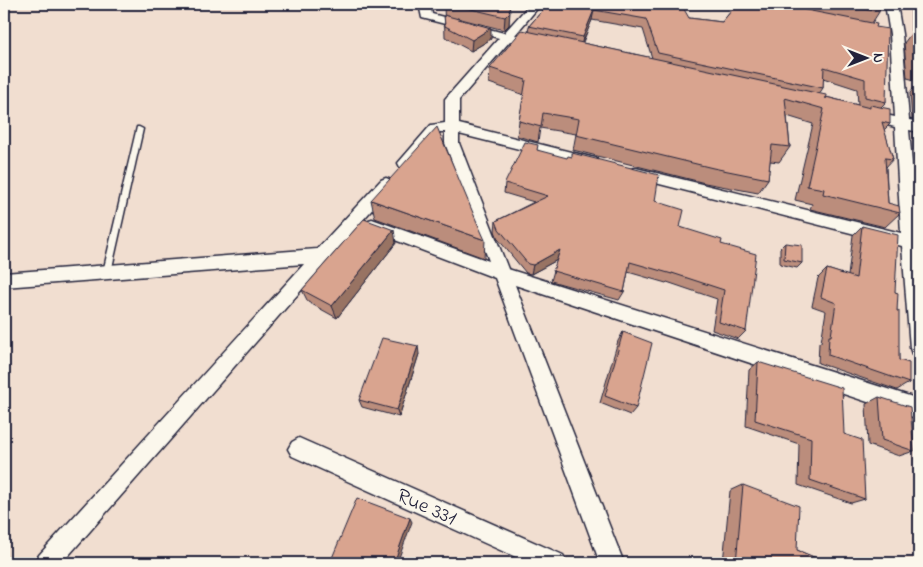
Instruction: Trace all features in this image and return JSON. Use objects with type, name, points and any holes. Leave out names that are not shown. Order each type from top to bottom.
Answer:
[{"type":"street","points":[[425,4],[426,16],[526,41]]},
{"type":"street","points":[[536,4],[452,99],[452,143],[612,563]]},
{"type":"street","points":[[892,4],[891,33],[914,243],[919,348]]},
{"type":"street","points":[[891,33],[912,37]]},
{"type":"street","points":[[854,113],[919,127]]},
{"type":"street","points":[[47,563],[436,128],[452,127],[604,165]]},
{"type":"street","points":[[623,170],[914,243]]},
{"type":"street","points":[[355,219],[500,272],[919,409]]},
{"type":"street","points":[[4,280],[321,256]]},
{"type":"street","name":"Rue 331","points":[[299,449],[555,563]]},
{"type":"lane","points":[[107,272],[139,129]]},
{"type":"building","points":[[450,4],[509,4],[510,12],[505,17]]},
{"type":"building","points":[[548,4],[681,4],[689,18],[722,22],[737,4],[776,4],[877,24],[876,27],[888,29],[886,102],[865,97],[865,79],[824,67],[823,88],[658,53],[646,19],[594,10],[583,37],[529,26]]},
{"type":"building","points":[[837,4],[880,4],[879,12]]},
{"type":"building","points":[[444,15],[491,28],[472,40],[445,26]]},
{"type":"building","points":[[522,30],[826,95],[826,97],[870,108],[870,105],[890,109],[890,124],[882,122],[893,159],[885,158],[888,203],[899,206],[900,213],[823,194],[824,189],[807,186],[824,109],[785,98],[790,147],[772,145],[768,179],[713,168],[576,135],[579,119],[543,113],[541,127],[519,121],[526,80],[490,68]]},
{"type":"building","points":[[914,31],[919,32],[919,67],[917,66]]},
{"type":"building","points":[[437,127],[476,220],[485,240],[371,200]]},
{"type":"building","points":[[525,142],[538,145],[537,150],[567,158],[568,156],[572,157],[572,153],[659,175],[655,201],[684,210],[680,227],[722,240],[721,244],[756,254],[746,331],[719,322],[724,290],[672,273],[630,262],[624,292],[553,271],[560,250],[533,265],[528,264],[499,229],[496,221],[548,196],[505,183]]},
{"type":"building","points":[[364,219],[394,230],[332,306],[302,290]]},
{"type":"building","points":[[862,226],[898,235],[895,292],[898,293],[899,360],[909,363],[909,383],[828,355],[829,336],[831,336],[836,303],[821,297],[827,269],[856,278]]},
{"type":"building","points":[[785,243],[802,245],[802,263],[784,259]]},
{"type":"building","points":[[623,332],[652,343],[636,408],[605,396]]},
{"type":"building","points":[[382,338],[418,346],[397,410],[359,400]]},
{"type":"building","points":[[758,362],[842,388],[844,434],[862,440],[865,499],[810,480],[811,438],[755,420]]},
{"type":"building","points":[[879,397],[910,407],[914,451],[882,440]]},
{"type":"building","points":[[743,485],[799,506],[797,550],[828,563],[736,563]]},
{"type":"building","points":[[357,498],[410,518],[394,563],[345,563],[332,558]]}]
